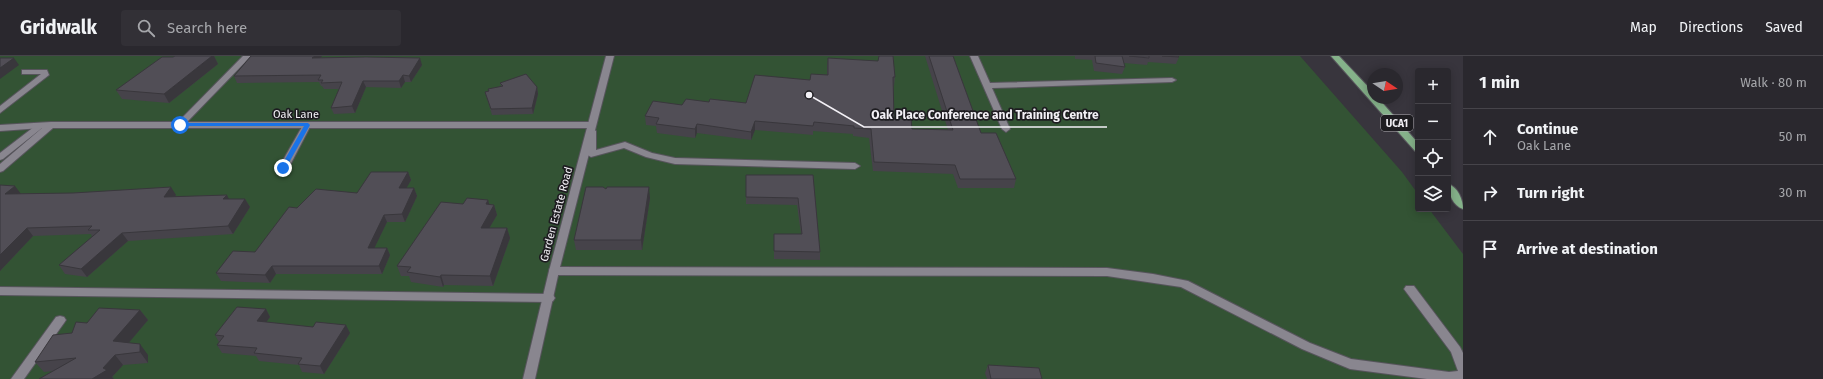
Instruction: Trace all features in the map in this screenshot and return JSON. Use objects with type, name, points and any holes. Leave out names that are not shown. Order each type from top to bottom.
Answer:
[{"type":"main road","name":"UCA1","points":[[1336,56],[1367,89]]},
{"type":"main road","name":"UCA1","points":[[1380,104],[1415,145]]},
{"type":"main road","points":[[1451,191],[1463,206]]},
{"type":"street","points":[[180,125],[247,56]]},
{"type":"street","name":"Garden Estate Road","points":[[529,379],[549,298],[554,270],[610,56]]},
{"type":"street","points":[[974,56],[1006,129]]},
{"type":"street","points":[[0,110],[45,75],[44,72],[25,72]]},
{"type":"street","points":[[987,86],[1172,80]]},
{"type":"street","points":[[0,169],[51,125]]},
{"type":"street","name":"Oak Lane","points":[[0,128],[51,125],[592,125]]},
{"type":"street","points":[[283,168],[308,125]]},
{"type":"street","points":[[592,125],[591,154],[625,145],[649,155],[675,161],[855,166]]},
{"type":"street","points":[[0,157],[39,126]]},
{"type":"street","points":[[554,270],[1107,272],[1184,284],[1306,346],[1350,364],[1449,377],[1463,376]]},
{"type":"street","points":[[1410,289],[1456,350],[1463,370]]},
{"type":"street","points":[[0,291],[549,298]]},
{"type":"street","points":[[17,379],[60,320]]},
{"type":"green space","points":[[0,56],[1300,56],[1402,172],[1415,190],[1415,212],[1431,212],[1463,254],[1463,379],[0,379]]},
{"type":"building","points":[[212,56],[164,94],[116,90],[162,57]]},
{"type":"building","points":[[251,56],[315,56],[312,58],[420,58],[409,76],[403,75],[399,81],[363,81],[352,106],[331,108],[342,82],[321,83],[323,80],[318,80],[321,75],[234,76]]},
{"type":"building","points":[[879,56],[893,56],[895,77],[893,77],[894,119],[911,119],[912,129],[953,130],[929,56],[953,56],[981,133],[996,133],[1016,179],[960,179],[955,165],[874,162],[871,129],[854,128],[854,126],[814,122],[813,126],[755,121],[751,132],[697,124],[695,129],[656,124],[659,118],[645,116],[653,101],[682,105],[686,99],[709,102],[710,99],[746,103],[755,75],[810,80],[811,74],[828,75],[828,58],[878,61]]},
{"type":"building","points":[[1095,56],[1122,56],[1125,67],[1096,63]]},
{"type":"building","points":[[1129,56],[1149,56],[1149,58]]},
{"type":"building","points":[[0,58],[14,58],[0,68]]},
{"type":"building","points":[[526,74],[537,87],[532,108],[491,109],[485,92],[489,91],[488,89],[503,86],[500,83]]},
{"type":"building","points":[[371,172],[408,172],[399,188],[414,188],[402,214],[384,215],[368,248],[387,248],[379,266],[272,266],[265,275],[216,273],[233,251],[255,252],[289,207],[297,208],[316,189],[357,193]]},
{"type":"building","points":[[746,175],[813,175],[820,252],[774,251],[774,234],[802,234],[798,198],[746,197]]},
{"type":"building","points":[[0,185],[15,186],[5,194],[73,193],[171,187],[164,197],[227,195],[223,199],[245,199],[228,226],[122,233],[81,269],[59,265],[100,230],[88,230],[92,226],[27,228],[0,255]]},
{"type":"building","points":[[586,187],[603,187],[606,189],[607,187],[649,187],[641,240],[574,240]]},
{"type":"building","points":[[467,198],[488,200],[486,204],[494,205],[481,228],[507,228],[490,276],[441,275],[440,277],[407,272],[411,267],[397,266],[441,202],[463,204]]},
{"type":"building","points":[[237,307],[266,309],[257,321],[313,327],[316,322],[346,325],[320,366],[298,364],[302,358],[254,353],[257,348],[217,345],[224,336],[215,335]]},
{"type":"building","points":[[99,308],[140,310],[113,341],[140,344],[140,352],[115,355],[103,368],[107,370],[92,379],[39,379],[76,358],[35,362],[53,335],[72,333],[76,322],[87,323]]},
{"type":"building","points":[[988,365],[1039,368],[1042,379],[991,379]]},
{"type":"place","name":"Oak Place Conference and Training Centre","points":[[809,95]]},
{"type":"route","points":[[180,125],[308,125],[283,168]]}]
